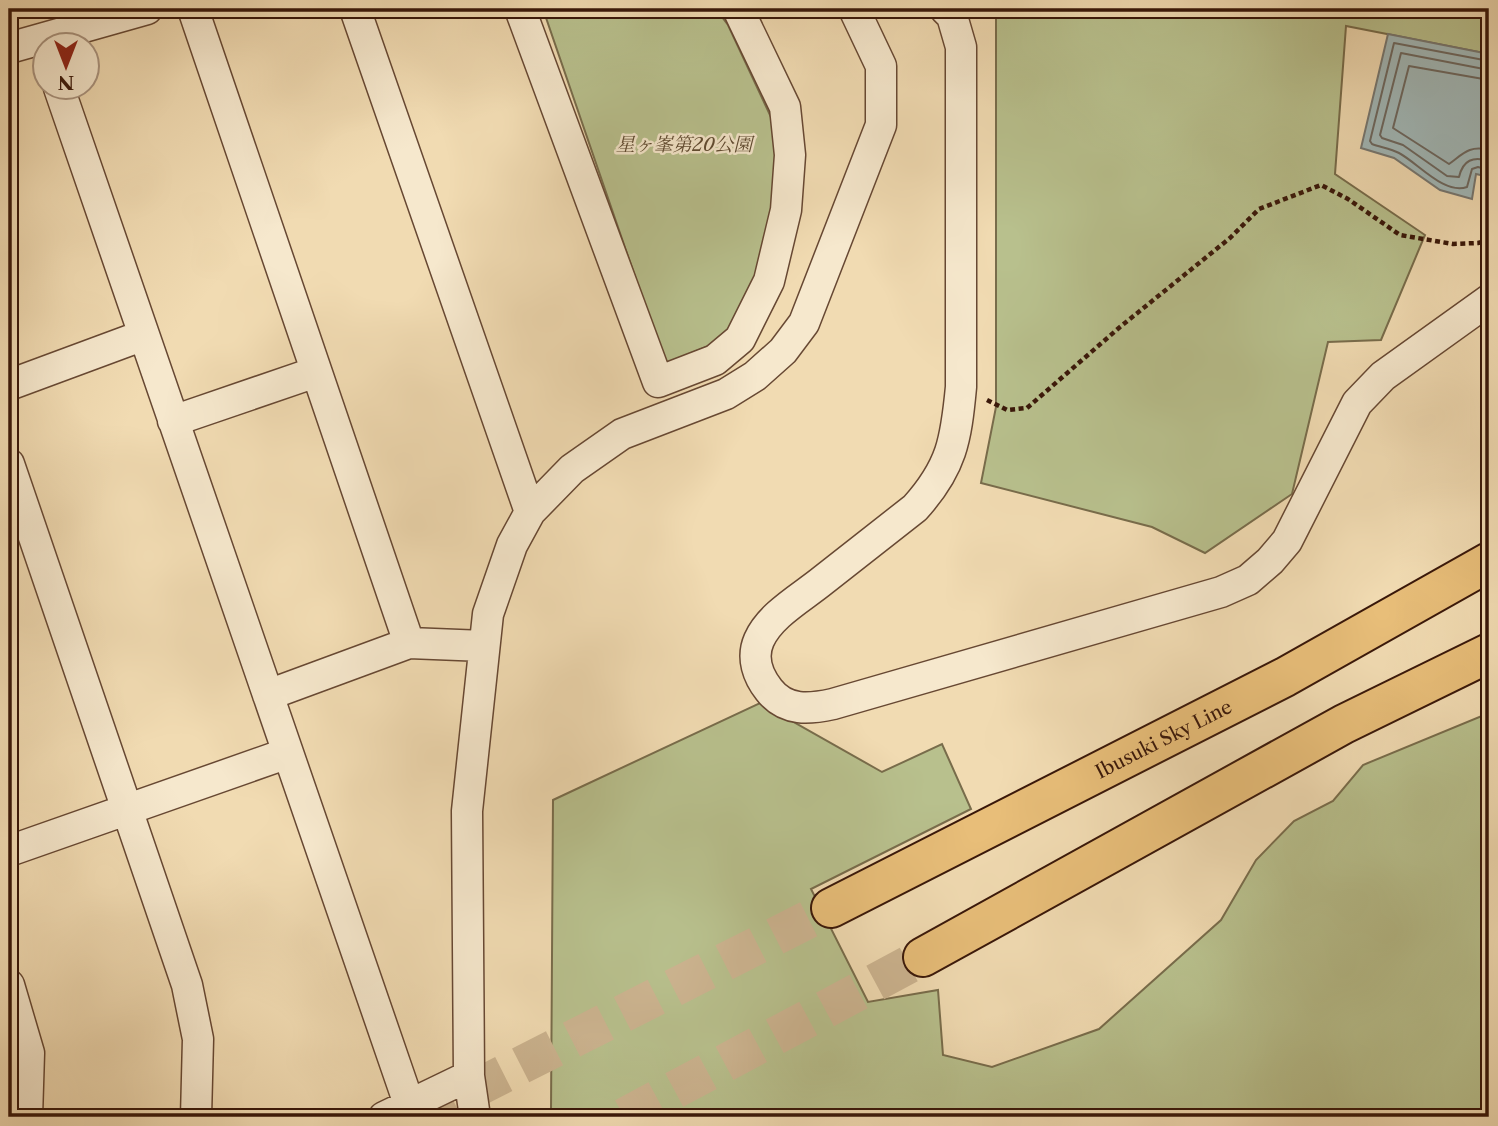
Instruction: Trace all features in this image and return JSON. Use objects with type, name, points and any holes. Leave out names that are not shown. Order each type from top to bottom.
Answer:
[{"type":"highway","name":"Ibusuki Sky Line","points":[[831,908],[1285,677],[1489,562]]},
{"type":"highway","points":[[923,957],[1344,724],[1489,653]]},
{"type":"street","points":[[81,32],[147,9]]},
{"type":"street","points":[[193,9],[409,643]]},
{"type":"street","points":[[355,9],[530,512]]},
{"type":"street","points":[[520,9],[658,382],[715,360],[740,339],[769,281],[786,210],[790,155],[785,107],[738,9]]},
{"type":"street","points":[[475,1117],[469,1076],[467,811],[488,614],[499,580],[512,545],[530,512],[572,469],[621,434],[726,394],[755,376],[783,351],[804,323],[881,125],[881,66],[855,9]]},
{"type":"street","points":[[945,9],[952,16],[961,47],[961,387],[957,428],[949,459],[933,489],[915,508],[769,625],[758,642],[755,660],[761,679],[773,695],[793,707],[810,709],[833,704],[1221,592],[1248,580],[1270,561],[1287,541],[1357,403],[1383,376],[1489,300]]},
{"type":"street","points":[[9,48],[32,46]]},
{"type":"street","points":[[64,102],[288,753],[397,1111],[469,1076]]},
{"type":"street","points":[[9,385],[144,335]]},
{"type":"street","points":[[173,421],[316,372]]},
{"type":"street","points":[[9,464],[187,985],[198,1039],[196,1117]]},
{"type":"street","points":[[268,695],[409,643],[484,646]]},
{"type":"street","points":[[9,851],[288,753]]},
{"type":"street","points":[[9,985],[29,1053],[27,1117]]},
{"type":"path","points":[[961,387],[1007,410],[1027,408],[1120,327],[1230,238],[1258,209],[1321,185],[1348,199],[1400,235],[1453,244],[1489,240]]},
{"type":"green space","name":"星ヶ峯第20公園","points":[[543,9],[716,9],[728,25],[777,130],[771,217],[754,283],[728,338],[665,364]]},
{"type":"green space","points":[[996,9],[1489,9],[1489,54],[1346,26],[1335,174],[1425,235],[1381,340],[1328,342],[1292,494],[1205,553],[1152,527],[981,483],[996,407]]},
{"type":"green space","points":[[760,703],[882,772],[942,744],[971,809],[811,889],[868,1002],[938,990],[943,1055],[992,1067],[1099,1029],[1221,920],[1256,860],[1294,821],[1333,801],[1363,765],[1489,713],[1489,1117],[557,1117],[551,1111],[553,800]]},
{"type":"water","points":[[1388,34],[1489,54],[1489,177],[1476,174],[1472,199],[1440,190],[1394,158],[1361,148]]},
{"type":"tunnel","points":[[419,1117],[831,908]]},
{"type":"tunnel","points":[[624,1117],[923,957]]}]
